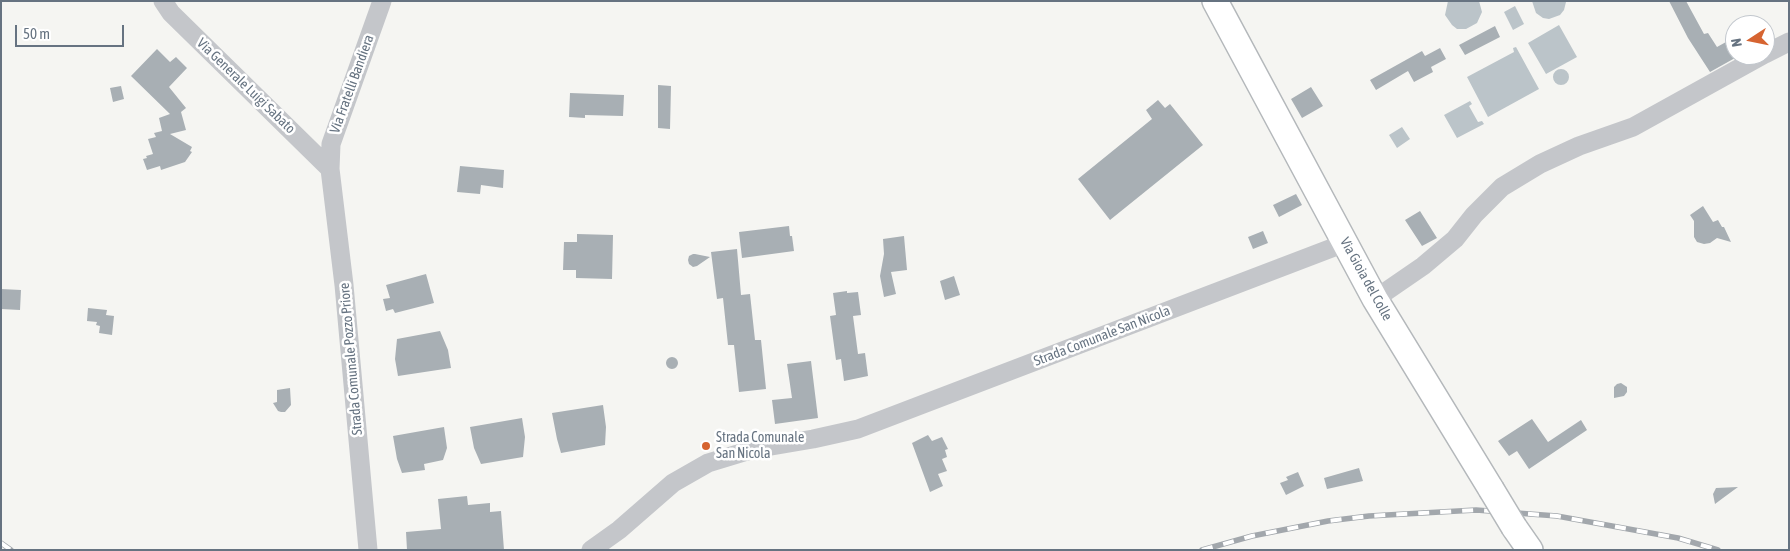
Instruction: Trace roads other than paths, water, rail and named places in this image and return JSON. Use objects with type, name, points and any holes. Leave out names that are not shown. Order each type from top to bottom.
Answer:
[{"type":"main road","name":"Via Gioia del Colle","points":[[1215,1],[1376,299],[1514,527],[1530,550]]},
{"type":"street","name":"Via Generale Luigi Sabato","points":[[163,1],[171,13],[330,169]]},
{"type":"street","name":"Via Fratelli Bandiera","points":[[330,169],[331,144],[382,1]]},
{"type":"street","points":[[1775,49],[1789,42]]},
{"type":"street","points":[[1376,299],[1423,266],[1455,239],[1474,215],[1502,187],[1540,164],[1579,146],[1633,128],[1745,65]]},
{"type":"street","name":"Strada Comunale Pozzo Priore","points":[[330,169],[344,285],[368,550]]},
{"type":"street","name":"Strada Comunale San Nicola","points":[[591,550],[619,530],[673,484],[708,463],[754,449],[858,429],[1345,243]]},
{"type":"railway","points":[[1202,550],[1252,536],[1328,521],[1369,516],[1476,510],[1557,516],[1678,538],[1718,550]]},
{"type":"railway","points":[[1,543],[11,550]]},
{"type":"place","name":"Strada Comunale San Nicola","points":[[706,446]]}]
